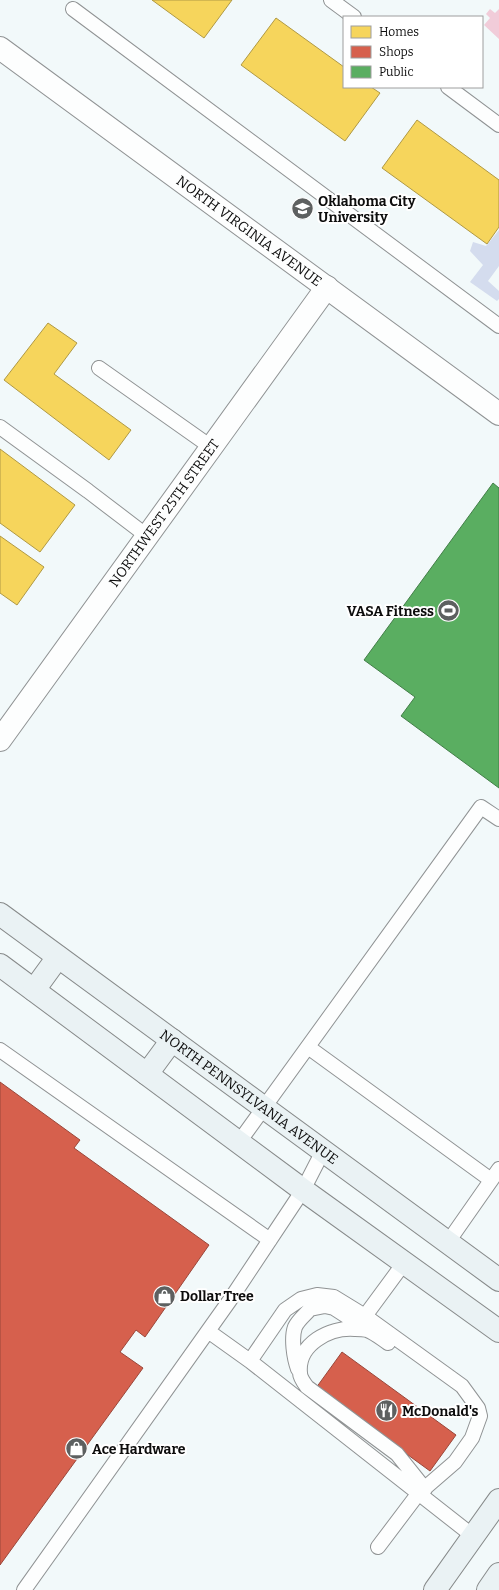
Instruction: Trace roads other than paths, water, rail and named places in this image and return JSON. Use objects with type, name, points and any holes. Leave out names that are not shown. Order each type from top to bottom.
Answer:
[{"type":"main road","name":"NORTH PENNSYLVANIA AVENUE","points":[[0,914],[499,1280]]},
{"type":"main road","points":[[34,990],[58,957]]},
{"type":"main road","points":[[1,969],[34,990],[303,1190],[499,1331]]},
{"type":"main road","points":[[147,1074],[172,1040]]},
{"type":"main road","points":[[435,1590],[499,1500]]},
{"type":"main road","points":[[488,1590],[499,1574]]},
{"type":"street","name":"NORTH VIRGINIA AVENUE","points":[[0,48],[499,414]]},
{"type":"street","name":"NORTHWEST 25TH STREET","points":[[0,740],[327,287]]},
{"type":"lane","points":[[331,0],[353,16]]},
{"type":"lane","points":[[73,9],[499,326]]},
{"type":"lane","points":[[449,88],[499,125]]},
{"type":"lane","points":[[99,368],[212,447]]},
{"type":"lane","points":[[0,427],[147,536]]},
{"type":"lane","points":[[239,1142],[481,806],[499,819]]},
{"type":"lane","points":[[308,1047],[495,1174],[448,1242]]},
{"type":"lane","points":[[0,1050],[270,1240]]},
{"type":"lane","points":[[24,1590],[208,1331],[270,1240],[303,1190],[323,1151]]},
{"type":"lane","points":[[300,1374],[301,1359],[308,1348],[319,1337],[333,1331],[351,1328],[366,1323],[404,1263]]},
{"type":"lane","points":[[250,1361],[286,1310],[301,1299],[317,1295],[334,1297],[366,1323],[462,1386],[478,1408],[480,1416],[472,1438],[455,1462],[421,1491],[378,1547]]},
{"type":"lane","points":[[366,1323],[334,1308],[325,1306],[310,1309],[295,1327],[293,1342],[295,1359],[300,1374],[307,1387],[397,1454],[421,1491]]},
{"type":"lane","points":[[208,1331],[250,1361],[421,1491],[473,1536]]},
{"type":"place","name":"Oklahoma City University","points":[[302,209]]},
{"type":"place","name":"VASA Fitness","points":[[449,611]]},
{"type":"place","name":"Dollar Tree","points":[[165,1296]]},
{"type":"place","name":"McDonald's","points":[[386,1411]]},
{"type":"place","name":"Ace Hardware","points":[[77,1449]]}]
